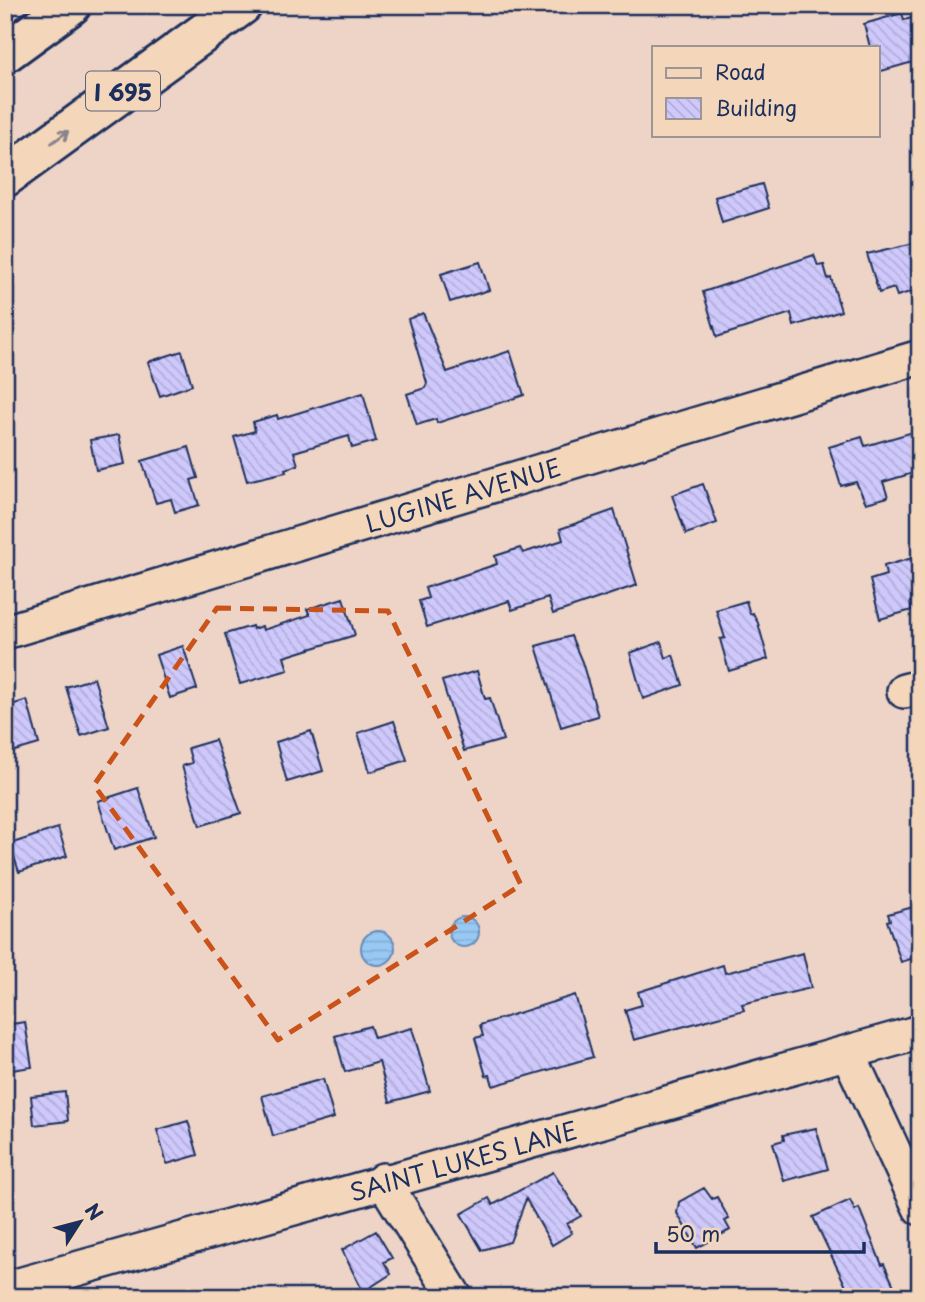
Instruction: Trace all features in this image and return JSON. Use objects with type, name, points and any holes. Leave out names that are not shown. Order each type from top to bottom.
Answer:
[{"type":"highway","points":[[5,53],[71,5]]},
{"type":"highway","name":"I 695","points":[[5,177],[242,5]]},
{"type":"street","name":"LUGINE AVENUE","points":[[5,632],[920,357]]},
{"type":"street","name":"SAINT LUKES LANE","points":[[5,1289],[383,1180],[920,1032]]},
{"type":"street","points":[[848,1053],[920,1208]]},
{"type":"street","points":[[383,1180],[455,1297]]},
{"type":"highlighted area","points":[[217,608],[388,611],[521,885],[278,1040],[94,785]]},
{"type":"water","points":[[464,917],[475,921],[479,932],[475,943],[464,947],[453,943],[449,932],[453,921]]},
{"type":"water","points":[[378,931],[390,936],[395,948],[390,960],[378,965],[366,960],[361,948],[366,936]]},
{"type":"building","points":[[902,13],[904,20],[920,16],[920,60],[880,71],[880,46],[870,46],[864,24]]},
{"type":"building","points":[[762,184],[769,208],[722,223],[715,197]]},
{"type":"building","points":[[914,243],[916,248],[920,247],[920,289],[897,296],[894,288],[879,293],[867,254]]},
{"type":"building","points":[[814,255],[818,266],[824,265],[828,279],[831,278],[841,311],[794,326],[791,313],[717,337],[703,292]]},
{"type":"building","points":[[480,262],[489,290],[450,302],[441,274]]},
{"type":"building","points":[[423,313],[447,372],[510,351],[524,395],[437,423],[436,419],[417,425],[407,394],[425,388],[427,383],[408,319]]},
{"type":"building","points":[[182,351],[192,385],[160,396],[148,362]]},
{"type":"building","points":[[363,393],[376,441],[352,448],[349,436],[294,452],[298,465],[285,469],[286,472],[247,481],[234,437],[255,431],[253,422],[277,415],[278,419]]},
{"type":"building","points":[[920,430],[920,471],[883,482],[888,497],[866,503],[856,482],[841,486],[829,447],[862,437],[865,446]]},
{"type":"building","points":[[119,435],[125,464],[96,470],[90,440]]},
{"type":"building","points":[[189,447],[198,478],[191,480],[199,505],[175,512],[171,499],[156,503],[142,461]]},
{"type":"building","points":[[703,484],[717,523],[686,534],[672,495]]},
{"type":"building","points":[[614,510],[637,585],[553,614],[548,598],[512,610],[509,601],[427,627],[419,601],[428,598],[425,588],[497,564],[495,556],[520,548],[523,553],[563,540],[560,529]]},
{"type":"building","points":[[916,557],[920,571],[920,599],[910,602],[912,610],[880,619],[870,580],[886,575],[884,566]]},
{"type":"building","points":[[343,598],[355,635],[284,657],[288,670],[240,684],[225,634],[252,626],[253,629],[262,626],[263,630],[310,615],[307,609]]},
{"type":"building","points":[[746,601],[750,614],[753,613],[758,623],[768,659],[729,671],[720,639],[725,638],[716,610]]},
{"type":"building","points":[[571,636],[582,662],[598,716],[561,727],[536,646]]},
{"type":"building","points":[[661,642],[666,658],[673,655],[683,685],[643,699],[630,653]]},
{"type":"building","points":[[183,646],[197,689],[170,698],[156,655]]},
{"type":"building","points":[[477,671],[485,699],[490,698],[503,740],[464,751],[442,681]]},
{"type":"building","points":[[94,678],[109,727],[81,736],[66,687]]},
{"type":"building","points":[[27,700],[39,744],[5,754],[5,707]]},
{"type":"building","points":[[394,721],[407,760],[370,772],[358,733]]},
{"type":"building","points":[[311,731],[323,771],[287,782],[276,742]]},
{"type":"building","points":[[215,740],[241,813],[200,826],[182,766],[192,763],[188,748]]},
{"type":"building","points":[[138,788],[154,837],[114,850],[98,801]]},
{"type":"building","points":[[58,828],[67,856],[19,872],[10,844]]},
{"type":"building","points":[[920,905],[920,956],[901,962],[887,921],[890,920],[888,914]]},
{"type":"building","points":[[803,953],[811,988],[742,1004],[744,1010],[634,1040],[625,1010],[642,1005],[638,992],[723,965],[725,973]]},
{"type":"building","points":[[575,995],[593,1057],[493,1086],[490,1075],[486,1076],[475,1038],[483,1036],[480,1025]]},
{"type":"building","points":[[25,1022],[32,1067],[5,1071],[5,1025]]},
{"type":"building","points":[[370,1026],[374,1038],[412,1028],[430,1091],[390,1102],[379,1062],[345,1072],[335,1036]]},
{"type":"building","points":[[323,1079],[334,1118],[273,1136],[262,1096]]},
{"type":"building","points":[[65,1092],[68,1121],[34,1125],[31,1096]]},
{"type":"building","points":[[188,1121],[198,1155],[167,1164],[157,1130]]},
{"type":"building","points":[[816,1128],[828,1169],[784,1181],[773,1143],[784,1140],[783,1135]]},
{"type":"building","points":[[553,1172],[581,1216],[567,1224],[572,1233],[552,1245],[526,1199],[510,1242],[482,1250],[461,1214],[489,1198],[493,1205]]},
{"type":"building","points":[[704,1188],[712,1199],[717,1197],[729,1219],[725,1221],[730,1230],[697,1248],[677,1213],[679,1202]]},
{"type":"building","points":[[850,1200],[855,1210],[859,1208],[882,1265],[884,1264],[899,1297],[851,1297],[813,1217]]},
{"type":"building","points":[[376,1231],[392,1258],[384,1262],[391,1274],[363,1292],[342,1250]]}]
